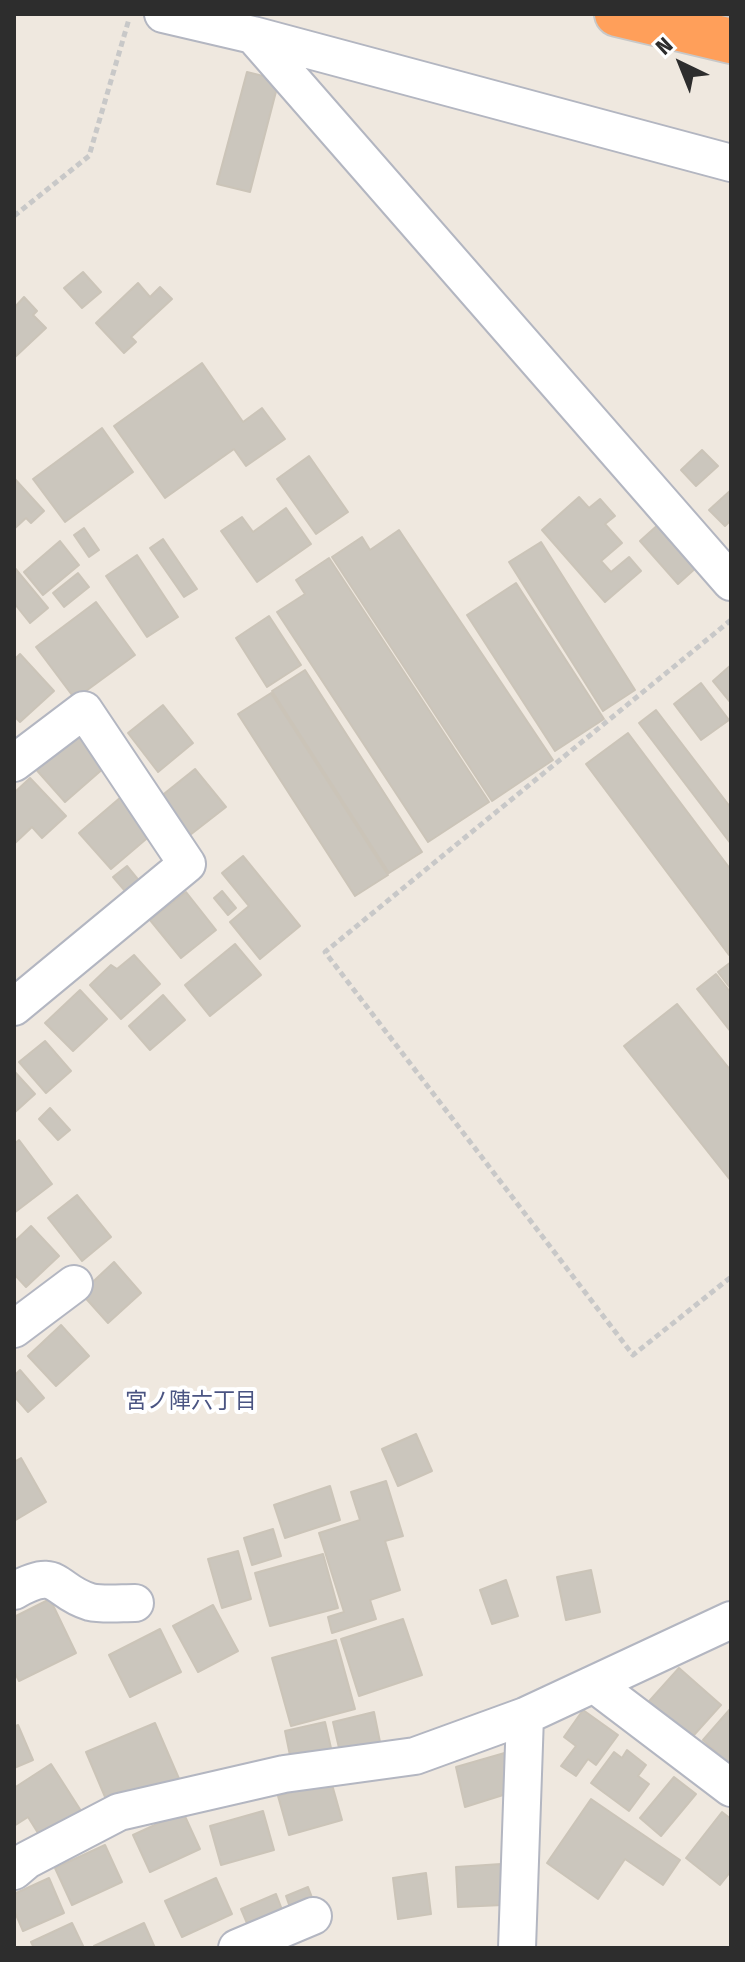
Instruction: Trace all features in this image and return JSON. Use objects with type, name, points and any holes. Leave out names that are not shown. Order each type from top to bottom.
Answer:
[{"type":"highway","points":[[617,14],[731,41]]},
{"type":"street","points":[[163,14],[253,35],[731,163]]},
{"type":"street","points":[[253,35],[731,581]]},
{"type":"street","points":[[14,763],[84,710],[187,864],[14,1007]]},
{"type":"street","points":[[14,1329],[74,1284]]},
{"type":"street","points":[[14,1591],[32,1580],[56,1581],[73,1594],[91,1602],[135,1603]]},
{"type":"street","points":[[14,1871],[27,1860],[119,1812],[284,1774],[415,1756],[525,1716],[731,1620]]},
{"type":"street","points":[[594,1684],[731,1788]]},
{"type":"street","points":[[517,1948],[525,1716]]},
{"type":"street","points":[[237,1948],[313,1916]]},
{"type":"path","points":[[14,216],[89,156],[131,14]]},
{"type":"path","points":[[731,620],[325,952],[633,1355],[731,1277]]},
{"type":"building","points":[[247,72],[279,80],[250,192],[217,184]]},
{"type":"building","points":[[83,272],[101,292],[82,308],[64,288]]},
{"type":"building","points":[[138,283],[150,297],[160,287],[172,299],[131,337],[136,342],[124,353],[96,323]]},
{"type":"building","points":[[24,297],[37,311],[33,315],[46,328],[14,358],[14,308]]},
{"type":"building","points":[[202,363],[243,422],[262,408],[285,439],[246,466],[234,449],[165,498],[114,426]]},
{"type":"building","points":[[102,428],[133,472],[65,522],[33,479]]},
{"type":"building","points":[[702,450],[718,466],[696,486],[681,470]]},
{"type":"building","points":[[309,456],[348,512],[316,534],[277,479]]},
{"type":"building","points":[[14,478],[44,511],[31,523],[26,518],[14,529]]},
{"type":"building","points":[[731,490],[731,520],[725,526],[709,510]]},
{"type":"building","points":[[579,497],[589,508],[600,499],[615,516],[605,524],[622,543],[601,561],[611,572],[629,557],[641,571],[605,602],[542,530]]},
{"type":"building","points":[[286,508],[311,544],[257,582],[221,531],[242,517],[253,532]]},
{"type":"building","points":[[660,523],[698,566],[678,584],[640,541]]},
{"type":"building","points":[[84,528],[99,550],[89,557],[74,535]]},
{"type":"building","points":[[399,530],[553,760],[492,801],[332,557],[362,537],[370,550]]},
{"type":"building","points":[[163,539],[197,589],[184,597],[150,548]]},
{"type":"building","points":[[60,541],[79,565],[43,595],[24,572]]},
{"type":"building","points":[[541,542],[635,690],[603,711],[509,562]]},
{"type":"building","points":[[137,555],[178,617],[147,637],[106,576]]},
{"type":"building","points":[[329,558],[489,802],[428,842],[277,612],[305,594],[296,580]]},
{"type":"building","points":[[14,567],[48,608],[30,623],[14,603]]},
{"type":"building","points":[[78,573],[89,587],[64,607],[53,593]]},
{"type":"building","points":[[516,583],[604,719],[555,751],[467,615]]},
{"type":"building","points":[[96,602],[135,655],[75,699],[36,647]]},
{"type":"building","points":[[269,616],[301,665],[267,687],[236,638]]},
{"type":"building","points":[[20,654],[54,691],[20,722],[14,716],[14,660]]},
{"type":"building","points":[[731,665],[731,703],[713,681]]},
{"type":"building","points":[[305,670],[422,852],[389,873],[272,691]]},
{"type":"building","points":[[701,683],[729,720],[701,740],[674,704]]},
{"type":"building","points":[[271,693],[388,875],[355,896],[238,714]]},
{"type":"building","points":[[163,705],[193,743],[158,772],[128,733]]},
{"type":"building","points":[[656,710],[731,808],[731,844],[639,723]]},
{"type":"building","points":[[74,731],[105,767],[65,802],[33,766]]},
{"type":"building","points":[[628,733],[731,870],[729,955],[586,764]]},
{"type":"building","points":[[195,769],[226,807],[190,835],[160,797]]},
{"type":"building","points":[[30,778],[66,816],[42,838],[32,827],[14,844],[14,793]]},
{"type":"building","points":[[121,797],[152,834],[111,869],[79,833]]},
{"type":"building","points":[[243,856],[300,926],[260,959],[230,922],[249,906],[222,873]]},
{"type":"building","points":[[127,866],[145,888],[132,899],[113,877]]},
{"type":"building","points":[[222,891],[236,908],[228,915],[214,898]]},
{"type":"building","points":[[186,892],[216,930],[181,958],[150,920]]},
{"type":"building","points":[[235,944],[261,975],[210,1016],[185,985]]},
{"type":"building","points":[[134,955],[160,984],[121,1019],[90,985],[111,965],[117,969]]},
{"type":"building","points":[[731,962],[731,989],[718,972]]},
{"type":"building","points":[[716,974],[731,993],[731,1032],[697,989]]},
{"type":"building","points":[[80,990],[107,1019],[73,1051],[45,1023]]},
{"type":"building","points":[[163,995],[185,1020],[150,1050],[129,1026]]},
{"type":"building","points":[[677,1004],[731,1071],[731,1181],[624,1046]]},
{"type":"building","points":[[45,1041],[71,1071],[46,1093],[19,1062]]},
{"type":"building","points":[[14,1071],[35,1094],[14,1113]]},
{"type":"building","points":[[50,1108],[70,1130],[58,1140],[39,1119]]},
{"type":"building","points":[[19,1140],[52,1184],[14,1213],[14,1144]]},
{"type":"building","points":[[77,1195],[111,1237],[82,1261],[48,1218]]},
{"type":"building","points":[[31,1226],[59,1256],[26,1287],[14,1274],[14,1242]]},
{"type":"building","points":[[114,1262],[141,1293],[108,1323],[81,1293]]},
{"type":"building","points":[[61,1325],[89,1356],[56,1386],[28,1356]]},
{"type":"building","points":[[20,1370],[44,1398],[28,1412],[14,1396],[14,1376]]},
{"type":"building","points":[[416,1434],[432,1471],[398,1486],[382,1449]]},
{"type":"building","points":[[21,1458],[46,1502],[14,1521],[14,1462]]},
{"type":"building","points":[[386,1481],[403,1536],[385,1541],[400,1590],[370,1600],[376,1619],[332,1633],[328,1617],[344,1612],[319,1533],[360,1520],[351,1492]]},
{"type":"building","points":[[330,1486],[340,1520],[285,1538],[274,1505]]},
{"type":"building","points":[[273,1529],[281,1556],[252,1565],[244,1538]]},
{"type":"building","points":[[238,1551],[251,1599],[222,1608],[208,1559]]},
{"type":"building","points":[[323,1554],[338,1608],[270,1626],[255,1573]]},
{"type":"building","points":[[591,1570],[600,1612],[566,1620],[557,1577]]},
{"type":"building","points":[[506,1580],[518,1616],[492,1624],[480,1590]]},
{"type":"building","points":[[50,1599],[76,1653],[19,1681],[14,1671],[14,1617]]},
{"type":"building","points":[[213,1605],[238,1651],[198,1672],[173,1626]]},
{"type":"building","points":[[403,1619],[422,1675],[359,1696],[341,1639]]},
{"type":"building","points":[[160,1629],[181,1672],[130,1697],[109,1655]]},
{"type":"building","points":[[336,1640],[355,1709],[291,1726],[272,1658]]},
{"type":"building","points":[[679,1668],[721,1705],[685,1745],[643,1708]]},
{"type":"building","points":[[731,1708],[731,1762],[729,1764],[703,1740]]},
{"type":"building","points":[[583,1710],[618,1735],[596,1765],[588,1759],[576,1776],[561,1766],[576,1746],[564,1737]]},
{"type":"building","points":[[374,1712],[382,1752],[342,1761],[333,1722]]},
{"type":"building","points":[[325,1722],[334,1761],[293,1770],[285,1731]]},
{"type":"building","points":[[155,1723],[180,1781],[111,1811],[86,1752]]},
{"type":"building","points":[[18,1725],[33,1760],[14,1768],[14,1727]]},
{"type":"building","points":[[627,1750],[646,1765],[638,1776],[649,1784],[629,1811],[591,1783],[614,1752],[622,1758]]},
{"type":"building","points":[[508,1752],[519,1790],[465,1807],[456,1767]]},
{"type":"building","points":[[51,1764],[83,1814],[43,1841],[28,1817],[14,1826],[14,1788]]},
{"type":"building","points":[[674,1777],[696,1794],[661,1836],[640,1818]]},
{"type":"building","points":[[331,1781],[342,1820],[289,1835],[278,1796]]},
{"type":"building","points":[[591,1799],[680,1860],[663,1885],[625,1859],[598,1899],[547,1863]]},
{"type":"building","points":[[263,1811],[274,1850],[221,1865],[210,1826]]},
{"type":"building","points":[[183,1812],[200,1849],[150,1872],[133,1835]]},
{"type":"building","points":[[722,1812],[731,1819],[731,1871],[720,1885],[686,1858]]},
{"type":"building","points":[[105,1845],[122,1882],[72,1905],[55,1868]]},
{"type":"building","points":[[501,1864],[503,1905],[458,1907],[456,1867]]},
{"type":"building","points":[[426,1873],[431,1914],[398,1919],[393,1878]]},
{"type":"building","points":[[49,1878],[64,1913],[23,1931],[14,1910],[14,1894]]},
{"type":"building","points":[[216,1878],[232,1914],[182,1937],[165,1901]]},
{"type":"building","points":[[308,1887],[316,1908],[293,1916],[286,1896]]},
{"type":"building","points":[[276,1894],[286,1920],[252,1935],[241,1909]]},
{"type":"building","points":[[72,1923],[84,1948],[34,1948],[31,1942]]},
{"type":"building","points":[[144,1923],[155,1948],[94,1946]]},
{"type":"district","name":"宮ノ陣六丁目","points":[[191,1402]]}]
